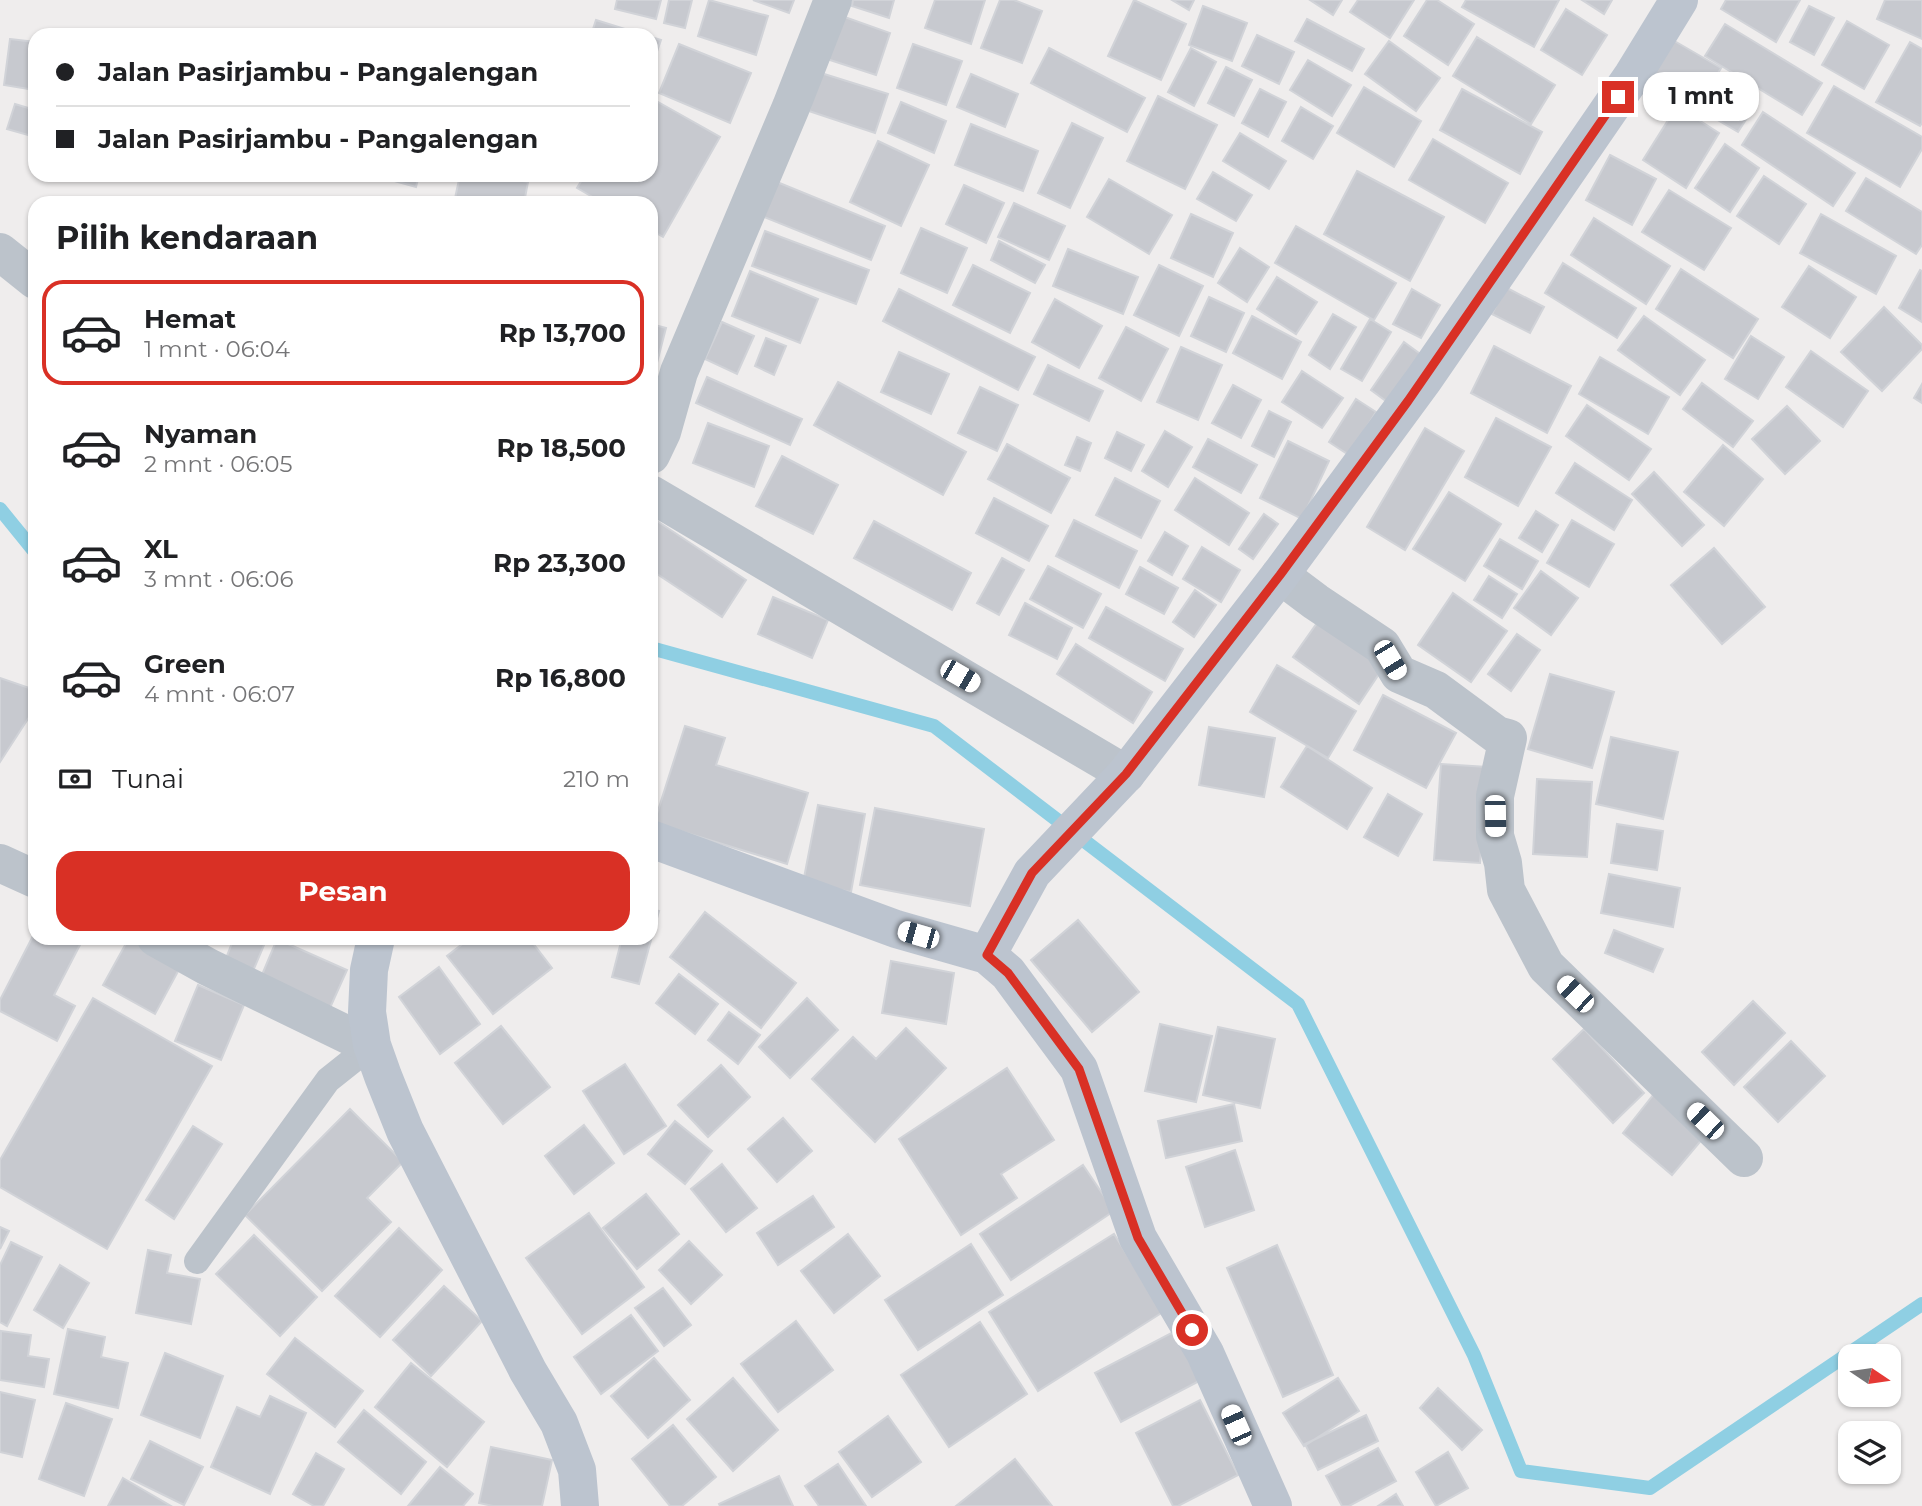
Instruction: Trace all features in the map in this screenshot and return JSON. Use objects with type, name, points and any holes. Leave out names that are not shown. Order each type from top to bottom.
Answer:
[{"type":"main road","points":[[987,955],[1032,873],[1117,782],[1280,575],[1432,368],[1633,75],[1679,0]]},
{"type":"main road","points":[[658,842],[895,929],[987,955],[1008,973],[1079,1069],[1138,1238],[1205,1353],[1273,1506]]},
{"type":"main road","points":[[375,945],[368,984],[367,1012],[372,1043],[405,1131],[528,1371],[559,1423],[577,1470],[580,1506]]},
{"type":"street","points":[[658,438],[679,372],[791,107],[833,0]]},
{"type":"street","points":[[0,252],[28,274]]},
{"type":"street","points":[[658,498],[1117,782]]},
{"type":"street","points":[[1280,575],[1382,646],[1399,674],[1436,690],[1497,735],[1508,738],[1495,796],[1495,836],[1503,863],[1506,890],[1546,966],[1744,1158]]},
{"type":"street","points":[[0,863],[28,876]]},
{"type":"street","points":[[169,945],[354,1038],[372,1043]]},
{"type":"lane","points":[[197,1261],[328,1080],[372,1043]]},
{"type":"building","points":[[617,0],[661,0],[656,19],[615,9]]},
{"type":"building","points":[[669,0],[692,0],[685,28],[664,23]]},
{"type":"building","points":[[709,0],[768,16],[756,55],[698,36]]},
{"type":"building","points":[[753,0],[794,0],[789,13]]},
{"type":"building","points":[[853,0],[894,0],[889,18],[852,6]]},
{"type":"building","points":[[935,0],[985,0],[971,44],[925,28]]},
{"type":"building","points":[[1000,0],[1014,0],[1042,11],[1022,63],[981,48]]},
{"type":"building","points":[[1134,0],[1186,24],[1161,80],[1108,56]]},
{"type":"building","points":[[1172,0],[1194,0],[1189,10]]},
{"type":"building","points":[[1310,0],[1342,0],[1333,15]]},
{"type":"building","points":[[1358,0],[1414,0],[1390,38],[1350,12]]},
{"type":"building","points":[[1427,0],[1437,0],[1474,24],[1448,65],[1404,36]]},
{"type":"building","points":[[1466,0],[1559,0],[1534,47],[1462,7]]},
{"type":"building","points":[[1582,0],[1612,0],[1604,14]]},
{"type":"building","points":[[1726,0],[1800,0],[1776,42],[1721,9]]},
{"type":"building","points":[[1885,0],[1922,0],[1922,39],[1877,19]]},
{"type":"building","points":[[1203,6],[1247,23],[1232,61],[1189,45]]},
{"type":"building","points":[[1809,6],[1834,18],[1814,55],[1790,42]]},
{"type":"building","points":[[1566,9],[1607,35],[1582,75],[1541,50]]},
{"type":"building","points":[[839,15],[890,33],[876,75],[824,58]]},
{"type":"building","points":[[1307,19],[1364,49],[1352,71],[1295,41]]},
{"type":"building","points":[[596,20],[622,28],[593,28]]},
{"type":"building","points":[[1847,21],[1889,45],[1864,89],[1822,65]]},
{"type":"building","points":[[1725,24],[1822,83],[1802,115],[1705,56]]},
{"type":"building","points":[[1257,35],[1294,52],[1279,84],[1242,66]]},
{"type":"building","points":[[1477,37],[1555,85],[1531,124],[1453,76]]},
{"type":"building","points":[[10,39],[28,41],[28,89],[4,85]]},
{"type":"building","points":[[1671,39],[1721,68],[1697,109],[1647,78]]},
{"type":"building","points":[[1389,41],[1440,78],[1416,111],[1365,74]]},
{"type":"building","points":[[1910,42],[1922,49],[1920,126],[1876,102]]},
{"type":"building","points":[[679,44],[751,73],[730,123],[659,93]]},
{"type":"building","points":[[913,44],[962,61],[946,105],[897,88]]},
{"type":"building","points":[[1049,48],[1145,98],[1127,132],[1031,83]]},
{"type":"building","points":[[1191,48],[1216,62],[1194,106],[1168,92]]},
{"type":"building","points":[[1308,60],[1351,85],[1332,116],[1290,90]]},
{"type":"building","points":[[1226,67],[1252,80],[1234,116],[1208,103]]},
{"type":"building","points":[[821,73],[888,94],[875,133],[809,111]]},
{"type":"building","points":[[971,74],[1018,94],[1005,127],[957,107]]},
{"type":"building","points":[[1726,86],[1756,104],[1738,132],[1709,115]]},
{"type":"building","points":[[1834,86],[1922,137],[1922,149],[1900,187],[1807,133]]},
{"type":"building","points":[[1364,87],[1421,121],[1394,167],[1337,133]]},
{"type":"building","points":[[1260,89],[1286,102],[1268,137],[1242,123]]},
{"type":"building","points":[[1462,89],[1542,132],[1520,174],[1440,130]]},
{"type":"building","points":[[1158,96],[1217,125],[1185,189],[1127,161]]},
{"type":"building","points":[[658,102],[720,137],[663,237],[658,234],[658,196],[591,196],[577,188],[581,182],[658,182]]},
{"type":"building","points":[[901,102],[946,121],[934,153],[888,133]]},
{"type":"building","points":[[15,104],[28,108],[28,135],[7,129]]},
{"type":"building","points":[[1677,106],[1719,133],[1686,188],[1643,160]]},
{"type":"building","points":[[1301,107],[1333,126],[1313,159],[1282,141]]},
{"type":"building","points":[[1763,112],[1855,173],[1833,206],[1742,145]]},
{"type":"building","points":[[1072,123],[1103,138],[1070,208],[1038,193]]},
{"type":"building","points":[[971,124],[1038,151],[1023,191],[955,165]]},
{"type":"building","points":[[1240,133],[1286,161],[1269,189],[1223,161]]},
{"type":"building","points":[[1433,139],[1508,183],[1485,223],[1409,180]]},
{"type":"building","points":[[878,141],[929,165],[901,226],[850,202]]},
{"type":"building","points":[[1725,144],[1759,168],[1730,212],[1695,188]]},
{"type":"building","points":[[1610,155],[1656,179],[1632,225],[1586,200]]},
{"type":"building","points":[[1357,171],[1444,217],[1410,281],[1324,234]]},
{"type":"building","points":[[1213,172],[1252,195],[1236,221],[1197,199]]},
{"type":"building","points":[[1764,176],[1806,204],[1779,244],[1737,216]]},
{"type":"building","points":[[1866,178],[1922,212],[1922,245],[1916,254],[1846,211]]},
{"type":"building","points":[[1109,179],[1172,215],[1149,254],[1087,217]]},
{"type":"building","points":[[398,182],[417,182],[416,187]]},
{"type":"building","points":[[458,182],[528,182],[525,196],[456,196]]},
{"type":"building","points":[[777,182],[885,226],[871,260],[764,217]]},
{"type":"building","points":[[964,185],[1004,203],[986,243],[946,224]]},
{"type":"building","points":[[1669,190],[1731,228],[1704,270],[1642,232]]},
{"type":"building","points":[[1014,203],[1065,226],[1049,260],[998,237]]},
{"type":"building","points":[[1191,214],[1233,233],[1213,277],[1171,258]]},
{"type":"building","points":[[1821,214],[1896,256],[1876,294],[1800,253]]},
{"type":"building","points":[[1594,218],[1670,266],[1646,304],[1571,255]]},
{"type":"building","points":[[1296,226],[1396,283],[1374,320],[1275,263]]},
{"type":"building","points":[[921,228],[967,248],[947,293],[901,273]]},
{"type":"building","points":[[765,231],[869,270],[856,304],[752,266]]},
{"type":"building","points":[[999,241],[1045,265],[1035,283],[991,260]]},
{"type":"building","points":[[1240,248],[1269,267],[1247,302],[1218,283]]},
{"type":"building","points":[[1068,249],[1138,277],[1123,314],[1053,286]]},
{"type":"building","points":[[1563,263],[1636,308],[1617,338],[1545,293]]},
{"type":"building","points":[[973,265],[1030,293],[1010,333],[953,305]]},
{"type":"building","points":[[1159,265],[1203,286],[1179,336],[1134,315]]},
{"type":"building","points":[[1809,266],[1856,297],[1830,338],[1782,307]]},
{"type":"building","points":[[1681,269],[1758,319],[1733,358],[1656,309]]},
{"type":"building","points":[[1920,270],[1922,271],[1922,322],[1899,308]]},
{"type":"building","points":[[750,271],[818,299],[800,343],[732,316]]},
{"type":"building","points":[[1277,277],[1317,302],[1296,334],[1257,309]]},
{"type":"building","points":[[1505,287],[1544,307],[1530,333],[1492,314]]},
{"type":"building","points":[[899,289],[1035,357],[1018,390],[883,321]]},
{"type":"building","points":[[1412,289],[1440,305],[1421,338],[1393,324]]},
{"type":"building","points":[[1209,297],[1244,313],[1226,352],[1191,336]]},
{"type":"building","points":[[1055,299],[1102,326],[1079,368],[1032,342]]},
{"type":"building","points":[[1884,307],[1922,345],[1922,349],[1882,391],[1841,352]]},
{"type":"building","points":[[1333,314],[1356,327],[1330,369],[1309,355]]},
{"type":"building","points":[[1252,316],[1301,342],[1282,379],[1233,353]]},
{"type":"building","points":[[1644,316],[1705,360],[1680,395],[1618,350]]},
{"type":"building","points":[[1370,319],[1391,332],[1362,381],[1341,369]]},
{"type":"building","points":[[722,322],[754,336],[737,374],[705,359]]},
{"type":"building","points":[[658,326],[666,328],[658,359]]},
{"type":"building","points":[[1126,327],[1168,349],[1141,401],[1099,378]]},
{"type":"building","points":[[1751,336],[1784,357],[1758,399],[1725,379]]},
{"type":"building","points":[[766,338],[786,346],[774,375],[755,366]]},
{"type":"building","points":[[1404,342],[1423,356],[1390,404],[1371,390]]},
{"type":"building","points":[[1494,346],[1571,386],[1547,433],[1471,393]]},
{"type":"building","points":[[1181,347],[1222,365],[1198,420],[1157,402]]},
{"type":"building","points":[[1811,351],[1868,391],[1843,427],[1786,387]]},
{"type":"building","points":[[899,352],[949,374],[931,414],[881,392]]},
{"type":"building","points":[[1600,357],[1669,397],[1648,434],[1579,394]]},
{"type":"building","points":[[1048,365],[1103,391],[1089,421],[1034,394]]},
{"type":"building","points":[[1302,371],[1343,398],[1322,428],[1282,402]]},
{"type":"building","points":[[707,377],[802,419],[790,445],[696,403]]},
{"type":"building","points":[[838,382],[966,452],[943,495],[814,425]]},
{"type":"building","points":[[1702,383],[1753,421],[1733,447],[1683,409]]},
{"type":"building","points":[[1922,384],[1922,403],[1914,398]]},
{"type":"building","points":[[1233,385],[1261,400],[1241,438],[1212,423]]},
{"type":"building","points":[[980,387],[1018,405],[997,451],[958,433]]},
{"type":"building","points":[[1356,399],[1376,412],[1349,455],[1329,442]]},
{"type":"building","points":[[1587,405],[1651,449],[1629,480],[1566,436]]},
{"type":"building","points":[[1787,406],[1820,441],[1785,474],[1752,439]]},
{"type":"building","points":[[1269,411],[1291,422],[1274,457],[1252,446]]},
{"type":"building","points":[[1496,418],[1551,447],[1518,506],[1465,477]]},
{"type":"building","points":[[708,423],[769,446],[754,487],[693,463]]},
{"type":"building","points":[[1425,428],[1464,451],[1405,550],[1367,527]]},
{"type":"building","points":[[1165,431],[1192,447],[1168,487],[1142,471]]},
{"type":"building","points":[[1117,432],[1144,445],[1131,471],[1105,458]]},
{"type":"building","points":[[1077,437],[1091,443],[1080,471],[1065,465]]},
{"type":"building","points":[[1208,439],[1257,465],[1241,493],[1193,467]]},
{"type":"building","points":[[1288,441],[1329,461],[1302,519],[1260,498]]},
{"type":"building","points":[[1007,444],[1070,478],[1051,513],[988,479]]},
{"type":"building","points":[[1723,445],[1763,479],[1724,526],[1684,492]]},
{"type":"building","points":[[782,456],[838,485],[813,534],[756,506]]},
{"type":"building","points":[[1575,463],[1632,500],[1614,530],[1556,493]]},
{"type":"building","points":[[1654,472],[1704,525],[1682,546],[1632,494]]},
{"type":"building","points":[[1115,478],[1160,501],[1141,538],[1096,515]]},
{"type":"building","points":[[1195,478],[1249,513],[1229,545],[1175,510]]},
{"type":"building","points":[[1449,492],[1501,524],[1465,581],[1413,549]]},
{"type":"building","points":[[994,498],[1048,526],[1029,561],[976,533]]},
{"type":"building","points":[[1536,511],[1558,525],[1542,552],[1519,538]]},
{"type":"building","points":[[1264,514],[1278,524],[1253,559],[1239,549]]},
{"type":"building","points":[[1074,520],[1137,551],[1119,588],[1056,556]]},
{"type":"building","points":[[1572,520],[1614,544],[1589,587],[1547,563]]},
{"type":"building","points":[[874,521],[971,573],[952,610],[854,558]]},
{"type":"building","points":[[658,522],[746,580],[722,617],[658,575]]},
{"type":"building","points":[[1165,532],[1188,546],[1172,575],[1148,561]]},
{"type":"building","points":[[1500,539],[1538,561],[1522,589],[1484,566]]},
{"type":"building","points":[[1202,547],[1240,570],[1221,602],[1183,579]]},
{"type":"building","points":[[1714,548],[1765,607],[1722,644],[1671,585]]},
{"type":"building","points":[[1002,558],[1024,570],[999,615],[977,603]]},
{"type":"building","points":[[1048,566],[1101,594],[1083,628],[1030,599]]},
{"type":"building","points":[[1140,567],[1178,588],[1164,614],[1126,594]]},
{"type":"building","points":[[1541,571],[1578,598],[1551,635],[1514,608]]},
{"type":"building","points":[[1489,576],[1517,594],[1502,618],[1474,600]]},
{"type":"building","points":[[1195,590],[1216,605],[1194,637],[1173,622]]},
{"type":"building","points":[[1453,593],[1507,631],[1471,682],[1418,645]]},
{"type":"building","points":[[773,597],[828,620],[812,658],[758,634]]},
{"type":"building","points":[[1025,603],[1072,628],[1057,659],[1009,635]]},
{"type":"building","points":[[1106,607],[1183,649],[1165,681],[1089,638]]},
{"type":"building","points":[[1322,616],[1387,662],[1359,704],[1293,657]]},
{"type":"building","points":[[1517,634],[1540,650],[1511,691],[1488,674]]},
{"type":"building","points":[[1076,644],[1152,692],[1133,723],[1057,674]]},
{"type":"building","points":[[1277,665],[1356,711],[1328,758],[1250,712]]},
{"type":"building","points":[[1550,674],[1614,692],[1592,768],[1528,749]]},
{"type":"building","points":[[0,678],[28,688],[28,719],[0,762]]},
{"type":"building","points":[[1383,695],[1456,733],[1426,788],[1354,750]]},
{"type":"building","points":[[685,726],[725,738],[716,765],[808,793],[787,864],[658,824],[658,810]]},
{"type":"building","points":[[1209,727],[1275,738],[1264,797],[1199,785]]},
{"type":"building","points":[[1611,737],[1678,752],[1663,819],[1596,804]]},
{"type":"building","points":[[1307,746],[1372,788],[1347,829],[1281,787]]},
{"type":"building","points":[[1441,764],[1487,767],[1480,863],[1434,860]]},
{"type":"building","points":[[1537,779],[1592,782],[1587,857],[1533,854]]},
{"type":"building","points":[[1388,794],[1422,814],[1398,856],[1364,837]]},
{"type":"building","points":[[818,805],[865,814],[851,892],[803,883]]},
{"type":"building","points":[[875,808],[984,829],[970,906],[860,885]]},
{"type":"building","points":[[1617,824],[1663,831],[1657,870],[1611,863]]},
{"type":"building","points":[[1609,874],[1680,888],[1673,927],[1601,913]]},
{"type":"building","points":[[705,912],[796,983],[761,1028],[670,957]]},
{"type":"building","points":[[1078,920],[1139,992],[1092,1032],[1031,960]]},
{"type":"building","points":[[1614,930],[1663,949],[1653,972],[1605,953]]},
{"type":"building","points":[[28,945],[80,945],[54,995],[75,1006],[57,1041],[0,1011],[0,1000]]},
{"type":"building","points":[[125,945],[148,945],[182,964],[155,1014],[103,985]]},
{"type":"building","points":[[231,945],[264,945],[248,983],[221,971]]},
{"type":"building","points":[[274,945],[291,945],[347,970],[325,1019],[256,989]]},
{"type":"building","points":[[461,945],[534,945],[552,968],[493,1014],[447,956]]},
{"type":"building","points":[[620,945],[650,945],[639,984],[612,977]]},
{"type":"building","points":[[891,961],[954,973],[946,1024],[882,1013]]},
{"type":"building","points":[[439,967],[480,1024],[440,1054],[399,997]]},
{"type":"building","points":[[679,974],[718,1004],[695,1034],[656,1003]]},
{"type":"building","points":[[198,985],[244,1005],[221,1060],[175,1041]]},
{"type":"building","points":[[93,998],[212,1066],[107,1249],[0,1187],[0,1160]]},
{"type":"building","points":[[807,998],[838,1030],[790,1078],[759,1047]]},
{"type":"building","points":[[1753,1001],[1785,1033],[1734,1085],[1702,1052]]},
{"type":"building","points":[[729,1012],[760,1035],[738,1064],[708,1040]]},
{"type":"building","points":[[1160,1024],[1212,1036],[1196,1102],[1145,1091]]},
{"type":"building","points":[[501,1026],[550,1087],[503,1124],[455,1063]]},
{"type":"building","points":[[1218,1027],[1275,1039],[1260,1108],[1203,1095]]},
{"type":"building","points":[[906,1028],[946,1068],[875,1142],[812,1079],[853,1037],[876,1059]]},
{"type":"building","points":[[1584,1029],[1644,1093],[1613,1123],[1553,1059]]},
{"type":"building","points":[[1791,1041],[1825,1076],[1778,1122],[1744,1087]]},
{"type":"building","points":[[625,1064],[666,1126],[624,1154],[583,1091]]},
{"type":"building","points":[[721,1065],[750,1097],[708,1137],[678,1105]]},
{"type":"building","points":[[1007,1068],[1054,1140],[1001,1174],[1017,1198],[961,1235],[899,1139]]},
{"type":"building","points":[[1654,1094],[1705,1136],[1672,1175],[1623,1133]]},
{"type":"building","points":[[1234,1104],[1242,1141],[1166,1158],[1158,1121]]},
{"type":"building","points":[[350,1109],[403,1162],[367,1198],[391,1222],[322,1291],[245,1215]]},
{"type":"building","points":[[783,1118],[812,1151],[777,1182],[748,1149]]},
{"type":"building","points":[[675,1121],[712,1151],[685,1184],[648,1154]]},
{"type":"building","points":[[584,1125],[614,1163],[574,1194],[545,1156]]},
{"type":"building","points":[[193,1126],[222,1144],[174,1219],[146,1200]]},
{"type":"building","points":[[1235,1150],[1254,1210],[1205,1227],[1186,1167]]},
{"type":"building","points":[[722,1164],[757,1208],[726,1232],[691,1189]]},
{"type":"building","points":[[1083,1165],[1114,1211],[1011,1280],[980,1234]]},
{"type":"building","points":[[646,1194],[679,1234],[637,1269],[603,1228]]},
{"type":"building","points":[[813,1196],[834,1227],[778,1265],[757,1233]]},
{"type":"building","points":[[589,1213],[644,1287],[582,1334],[526,1258]]},
{"type":"building","points":[[0,1227],[9,1231],[0,1249]]},
{"type":"building","points":[[399,1228],[442,1270],[380,1337],[335,1296]]},
{"type":"building","points":[[848,1234],[880,1276],[834,1313],[801,1271]]},
{"type":"building","points":[[1114,1234],[1163,1312],[1038,1391],[989,1312]]},
{"type":"building","points":[[254,1235],[317,1297],[280,1336],[216,1274]]},
{"type":"building","points":[[689,1241],[722,1275],[691,1304],[659,1270]]},
{"type":"building","points":[[11,1242],[42,1257],[7,1326],[0,1322],[0,1265]]},
{"type":"building","points":[[971,1244],[1003,1295],[918,1350],[885,1300]]},
{"type":"building","points":[[1277,1245],[1333,1375],[1283,1397],[1227,1268]]},
{"type":"building","points":[[148,1250],[171,1255],[167,1273],[200,1279],[191,1324],[136,1313]]},
{"type":"building","points":[[60,1265],[89,1283],[63,1328],[34,1310]]},
{"type":"building","points":[[444,1286],[482,1321],[431,1376],[393,1340]]},
{"type":"building","points":[[663,1288],[691,1325],[664,1346],[635,1308]]},
{"type":"building","points":[[631,1315],[658,1351],[601,1394],[574,1357]]},
{"type":"building","points":[[796,1321],[833,1370],[778,1412],[741,1364]]},
{"type":"building","points":[[980,1322],[1027,1394],[949,1447],[901,1375]]},
{"type":"building","points":[[68,1329],[105,1337],[101,1357],[128,1363],[118,1408],[54,1394]]},
{"type":"building","points":[[1179,1329],[1205,1378],[1121,1422],[1095,1373]]},
{"type":"building","points":[[1,1331],[31,1335],[28,1356],[49,1359],[44,1387],[0,1380]]},
{"type":"building","points":[[295,1338],[363,1391],[335,1427],[267,1374]]},
{"type":"building","points":[[165,1353],[223,1376],[200,1438],[141,1415]]},
{"type":"building","points":[[654,1358],[690,1400],[648,1438],[611,1396]]},
{"type":"building","points":[[411,1363],[484,1422],[447,1467],[375,1407]]},
{"type":"building","points":[[733,1378],[778,1430],[733,1471],[687,1419]]},
{"type":"building","points":[[1338,1378],[1359,1411],[1304,1446],[1283,1413]]},
{"type":"building","points":[[1438,1388],[1482,1430],[1462,1450],[1420,1408]]},
{"type":"building","points":[[0,1392],[35,1400],[22,1457],[0,1452]]},
{"type":"building","points":[[270,1396],[306,1413],[270,1494],[211,1467],[237,1407],[260,1417]]},
{"type":"building","points":[[1200,1400],[1238,1475],[1178,1506],[1173,1506],[1136,1433]]},
{"type":"building","points":[[66,1403],[112,1419],[84,1496],[39,1479]]},
{"type":"building","points":[[364,1410],[426,1462],[401,1494],[338,1442]]},
{"type":"building","points":[[1366,1415],[1378,1441],[1318,1470],[1305,1444]]},
{"type":"building","points":[[888,1416],[921,1462],[872,1497],[839,1452]]},
{"type":"building","points":[[673,1425],[716,1477],[682,1506],[670,1506],[632,1459]]},
{"type":"building","points":[[150,1441],[203,1467],[184,1505],[131,1479]]},
{"type":"building","points":[[491,1447],[552,1460],[542,1506],[493,1506],[479,1503]]},
{"type":"building","points":[[1378,1448],[1396,1481],[1349,1506],[1342,1506],[1326,1476]]},
{"type":"building","points":[[1448,1452],[1468,1488],[1436,1506],[1416,1472]]},
{"type":"building","points":[[316,1453],[344,1469],[323,1506],[314,1506],[293,1494]]},
{"type":"building","points":[[1015,1459],[1052,1506],[956,1506]]},
{"type":"building","points":[[838,1464],[866,1506],[819,1506],[805,1486]]},
{"type":"building","points":[[440,1467],[473,1494],[463,1506],[408,1506]]},
{"type":"building","points":[[779,1476],[793,1506],[719,1504]]},
{"type":"building","points":[[123,1478],[171,1506],[108,1506]]},
{"type":"building","points":[[1396,1494],[1403,1506],[1378,1506]]},
{"type":"waterway","points":[[0,509],[28,543]]},
{"type":"waterway","points":[[658,650],[934,726],[1298,1004],[1474,1355],[1521,1471],[1650,1488],[1922,1304]]},
{"type":"route","points":[[1192,1330],[1138,1238],[1079,1069],[1008,973],[987,955],[1032,873],[1126,774],[1280,575],[1424,379],[1618,97]]}]
